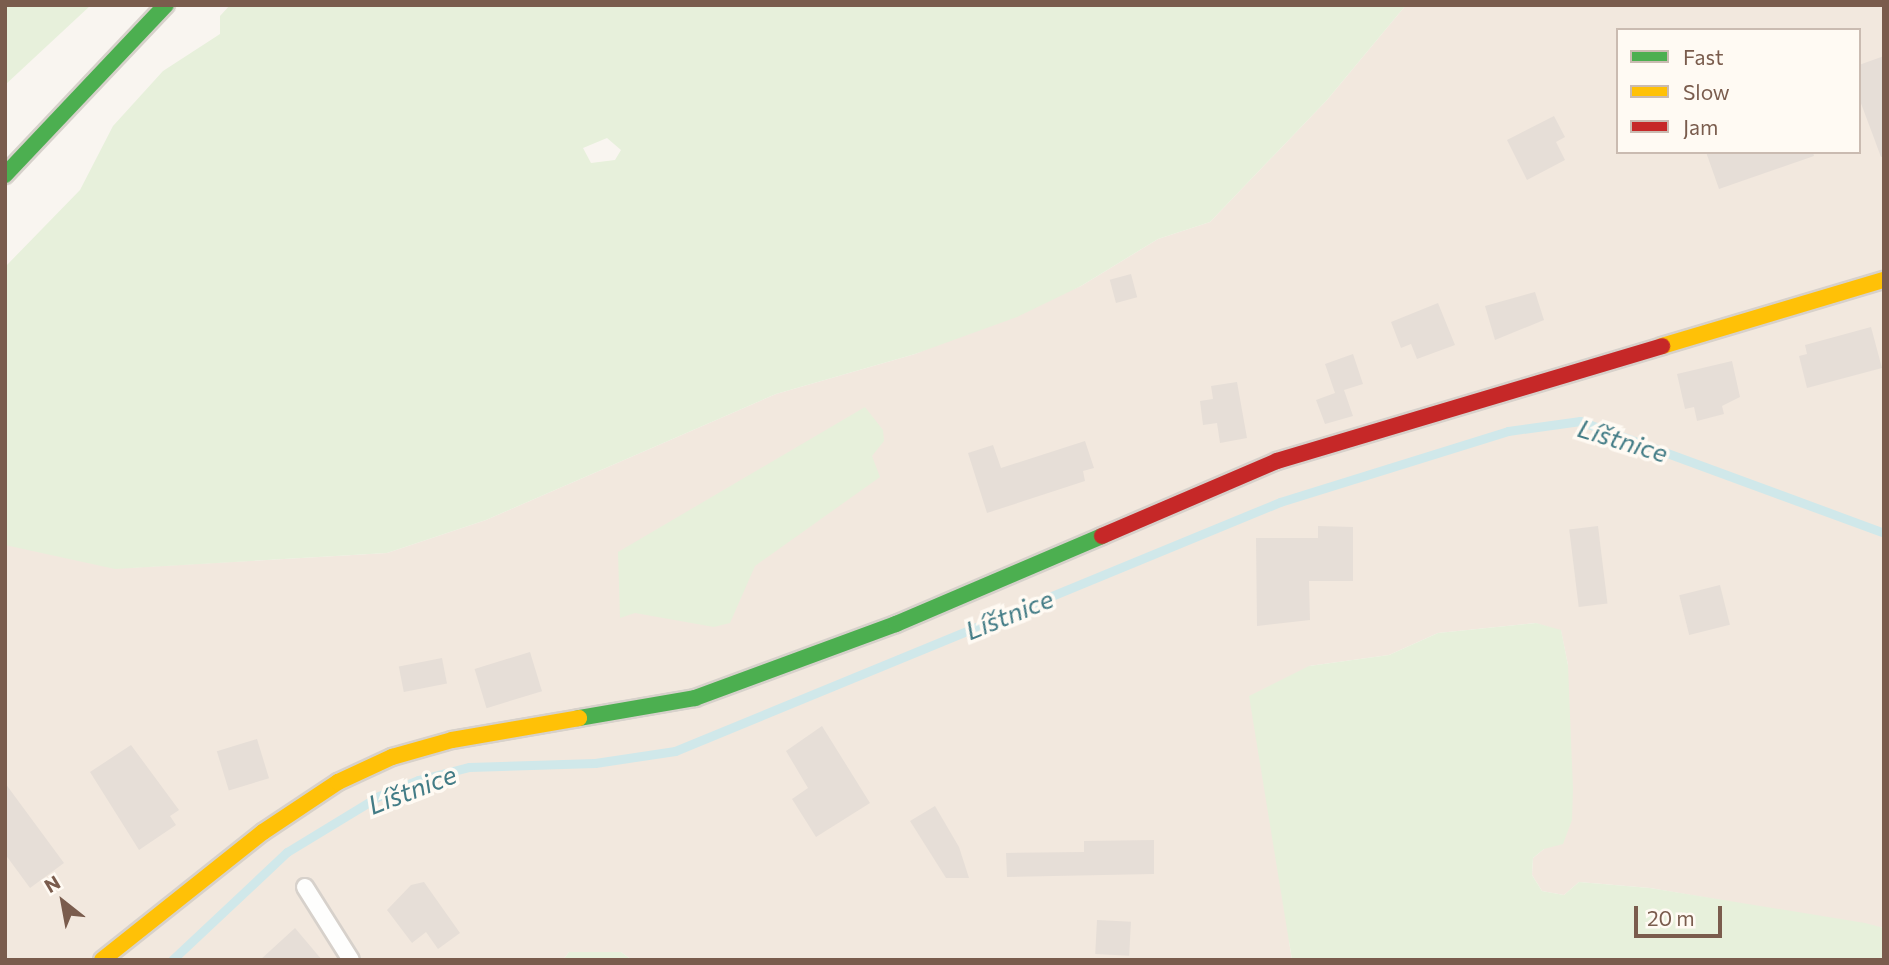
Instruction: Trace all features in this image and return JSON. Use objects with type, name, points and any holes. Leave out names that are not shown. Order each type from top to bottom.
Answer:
[{"type":"street","points":[[5,175],[166,5]]},
{"type":"street","points":[[102,960],[263,832],[338,782],[393,757],[452,740],[695,698],[896,624],[1277,461],[1884,280]]},
{"type":"lane","points":[[305,887],[351,960]]},
{"type":"shaded area","points":[[1406,5],[1884,5],[1884,928],[1650,888],[1579,882],[1564,895],[1542,891],[1532,875],[1533,858],[1544,849],[1568,665],[1561,631],[1535,623],[1438,633],[1389,655],[1309,666],[1289,941],[1292,960],[632,960],[621,952],[569,952],[563,960],[5,960],[5,543],[126,568],[387,553],[486,520],[776,394],[915,354],[1081,286],[1158,239],[1210,222],[1327,100]]},
{"type":"green space","points":[[5,5],[91,5],[5,85]]},
{"type":"green space","points":[[230,5],[1406,5],[1327,100],[1210,222],[1158,239],[1081,286],[1017,317],[915,354],[776,394],[486,520],[387,553],[115,569],[5,545],[5,267],[80,190],[113,126],[163,71],[220,34],[220,16]],"holes":[[[607,138],[621,150],[615,160],[591,163],[583,148]]]},
{"type":"green space","points":[[865,407],[883,430],[884,441],[872,456],[880,477],[755,566],[730,623],[714,627],[635,613],[620,618],[618,552]]},
{"type":"green space","points":[[1536,623],[1561,630],[1568,665],[1573,789],[1572,820],[1563,844],[1544,849],[1533,858],[1532,875],[1542,891],[1564,895],[1579,882],[1650,888],[1865,923],[1884,928],[1884,960],[1292,960],[1249,696],[1309,666],[1389,655],[1438,633]]},
{"type":"green space","points":[[569,952],[621,952],[632,960],[563,960]]},
{"type":"building","points":[[1884,56],[1884,156],[1881,157],[1861,103],[1861,64]]},
{"type":"building","points":[[1554,116],[1565,137],[1556,142],[1565,160],[1527,180],[1507,140]]},
{"type":"building","points":[[1707,154],[1814,154],[1814,156],[1719,189]]},
{"type":"building","points":[[1131,274],[1137,297],[1116,303],[1110,280]]},
{"type":"building","points":[[1535,292],[1544,320],[1495,340],[1485,306]]},
{"type":"building","points":[[1438,303],[1455,345],[1417,359],[1411,344],[1401,348],[1391,322]]},
{"type":"building","points":[[1871,327],[1882,368],[1807,388],[1799,356],[1807,354],[1805,345]]},
{"type":"building","points":[[1353,354],[1363,384],[1344,390],[1353,416],[1325,424],[1316,400],[1335,393],[1325,364]]},
{"type":"building","points":[[1732,361],[1740,397],[1722,406],[1724,414],[1697,421],[1694,407],[1685,409],[1677,374]]},
{"type":"building","points":[[1237,382],[1247,438],[1220,443],[1217,423],[1203,425],[1200,401],[1213,399],[1211,386]]},
{"type":"building","points":[[1085,441],[1094,468],[1083,471],[1085,481],[987,513],[968,453],[993,445],[1001,468]]},
{"type":"building","points":[[1318,526],[1353,527],[1353,581],[1309,581],[1310,620],[1257,626],[1256,538],[1318,538]]},
{"type":"building","points":[[1598,526],[1608,603],[1579,607],[1569,530]]},
{"type":"building","points":[[1720,585],[1730,625],[1689,635],[1679,595]]},
{"type":"building","points":[[530,652],[542,691],[487,708],[475,669]]},
{"type":"building","points":[[442,658],[447,684],[404,692],[399,666]]},
{"type":"building","points":[[822,726],[870,803],[816,837],[792,799],[808,788],[786,751]]},
{"type":"building","points":[[257,739],[269,778],[229,790],[217,751]]},
{"type":"building","points":[[131,745],[179,810],[170,816],[176,825],[139,850],[90,772]]},
{"type":"building","points":[[5,783],[64,863],[30,888],[5,854]]},
{"type":"building","points":[[935,806],[959,847],[969,878],[946,878],[910,821]]},
{"type":"building","points":[[1154,840],[1154,874],[1007,877],[1006,853],[1084,852],[1084,841]]},
{"type":"building","points":[[424,882],[460,933],[438,949],[426,932],[412,943],[387,910],[411,885]]},
{"type":"building","points":[[1097,920],[1131,922],[1129,956],[1095,954]]},
{"type":"building","points":[[295,928],[322,960],[260,960]]},
{"type":"waterway","name":"Líštnice","points":[[172,960],[287,852],[379,796],[418,780],[469,767],[595,763],[675,751],[1280,502],[1508,431],[1580,421],[1884,533]]},
{"type":"traffic: fast","points":[[5,175],[166,5]]},
{"type":"traffic: fast","points":[[579,718],[695,698],[896,624],[1102,536]]},
{"type":"traffic: slow","points":[[1662,346],[1884,280]]},
{"type":"traffic: slow","points":[[102,960],[263,832],[338,782],[392,757],[452,740],[579,718]]},
{"type":"traffic: jam","points":[[1102,536],[1277,461],[1662,346]]}]
